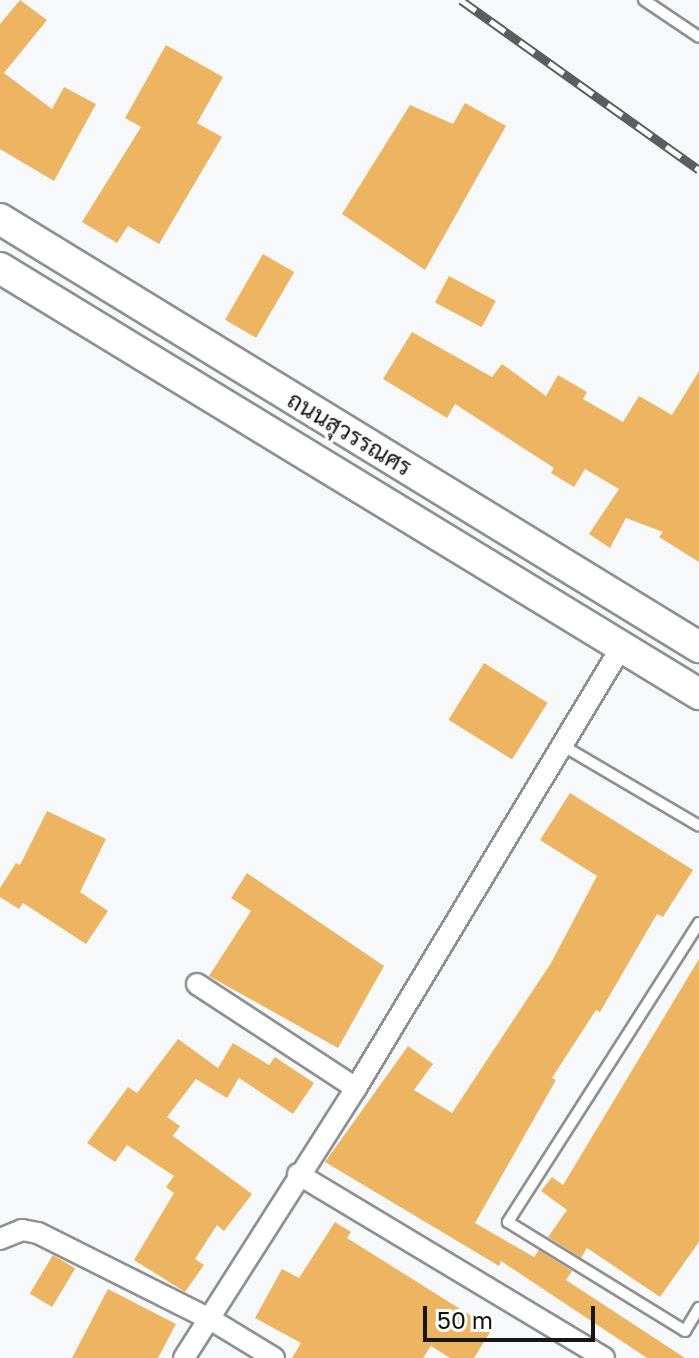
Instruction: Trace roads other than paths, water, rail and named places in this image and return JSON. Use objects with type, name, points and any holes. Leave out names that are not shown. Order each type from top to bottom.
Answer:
[{"type":"main road","name":"ถนนสุวรรณศร","points":[[0,219],[699,647]]},
{"type":"main road","name":"ถนนสุวรรณศร","points":[[0,268],[699,694]]},
{"type":"street","points":[[184,1358],[298,1174],[356,1088],[560,744],[622,646]]},
{"type":"street","points":[[197,984],[356,1088]]},
{"type":"street","points":[[298,1174],[604,1358]]},
{"type":"street","points":[[0,1239],[22,1230],[38,1233],[210,1319],[274,1358]]},
{"type":"lane","points":[[644,0],[699,37]]},
{"type":"lane","points":[[560,744],[699,826]]},
{"type":"lane","points":[[699,923],[508,1222],[685,1331],[699,1308]]},
{"type":"railway","points":[[461,0],[699,170]]}]
